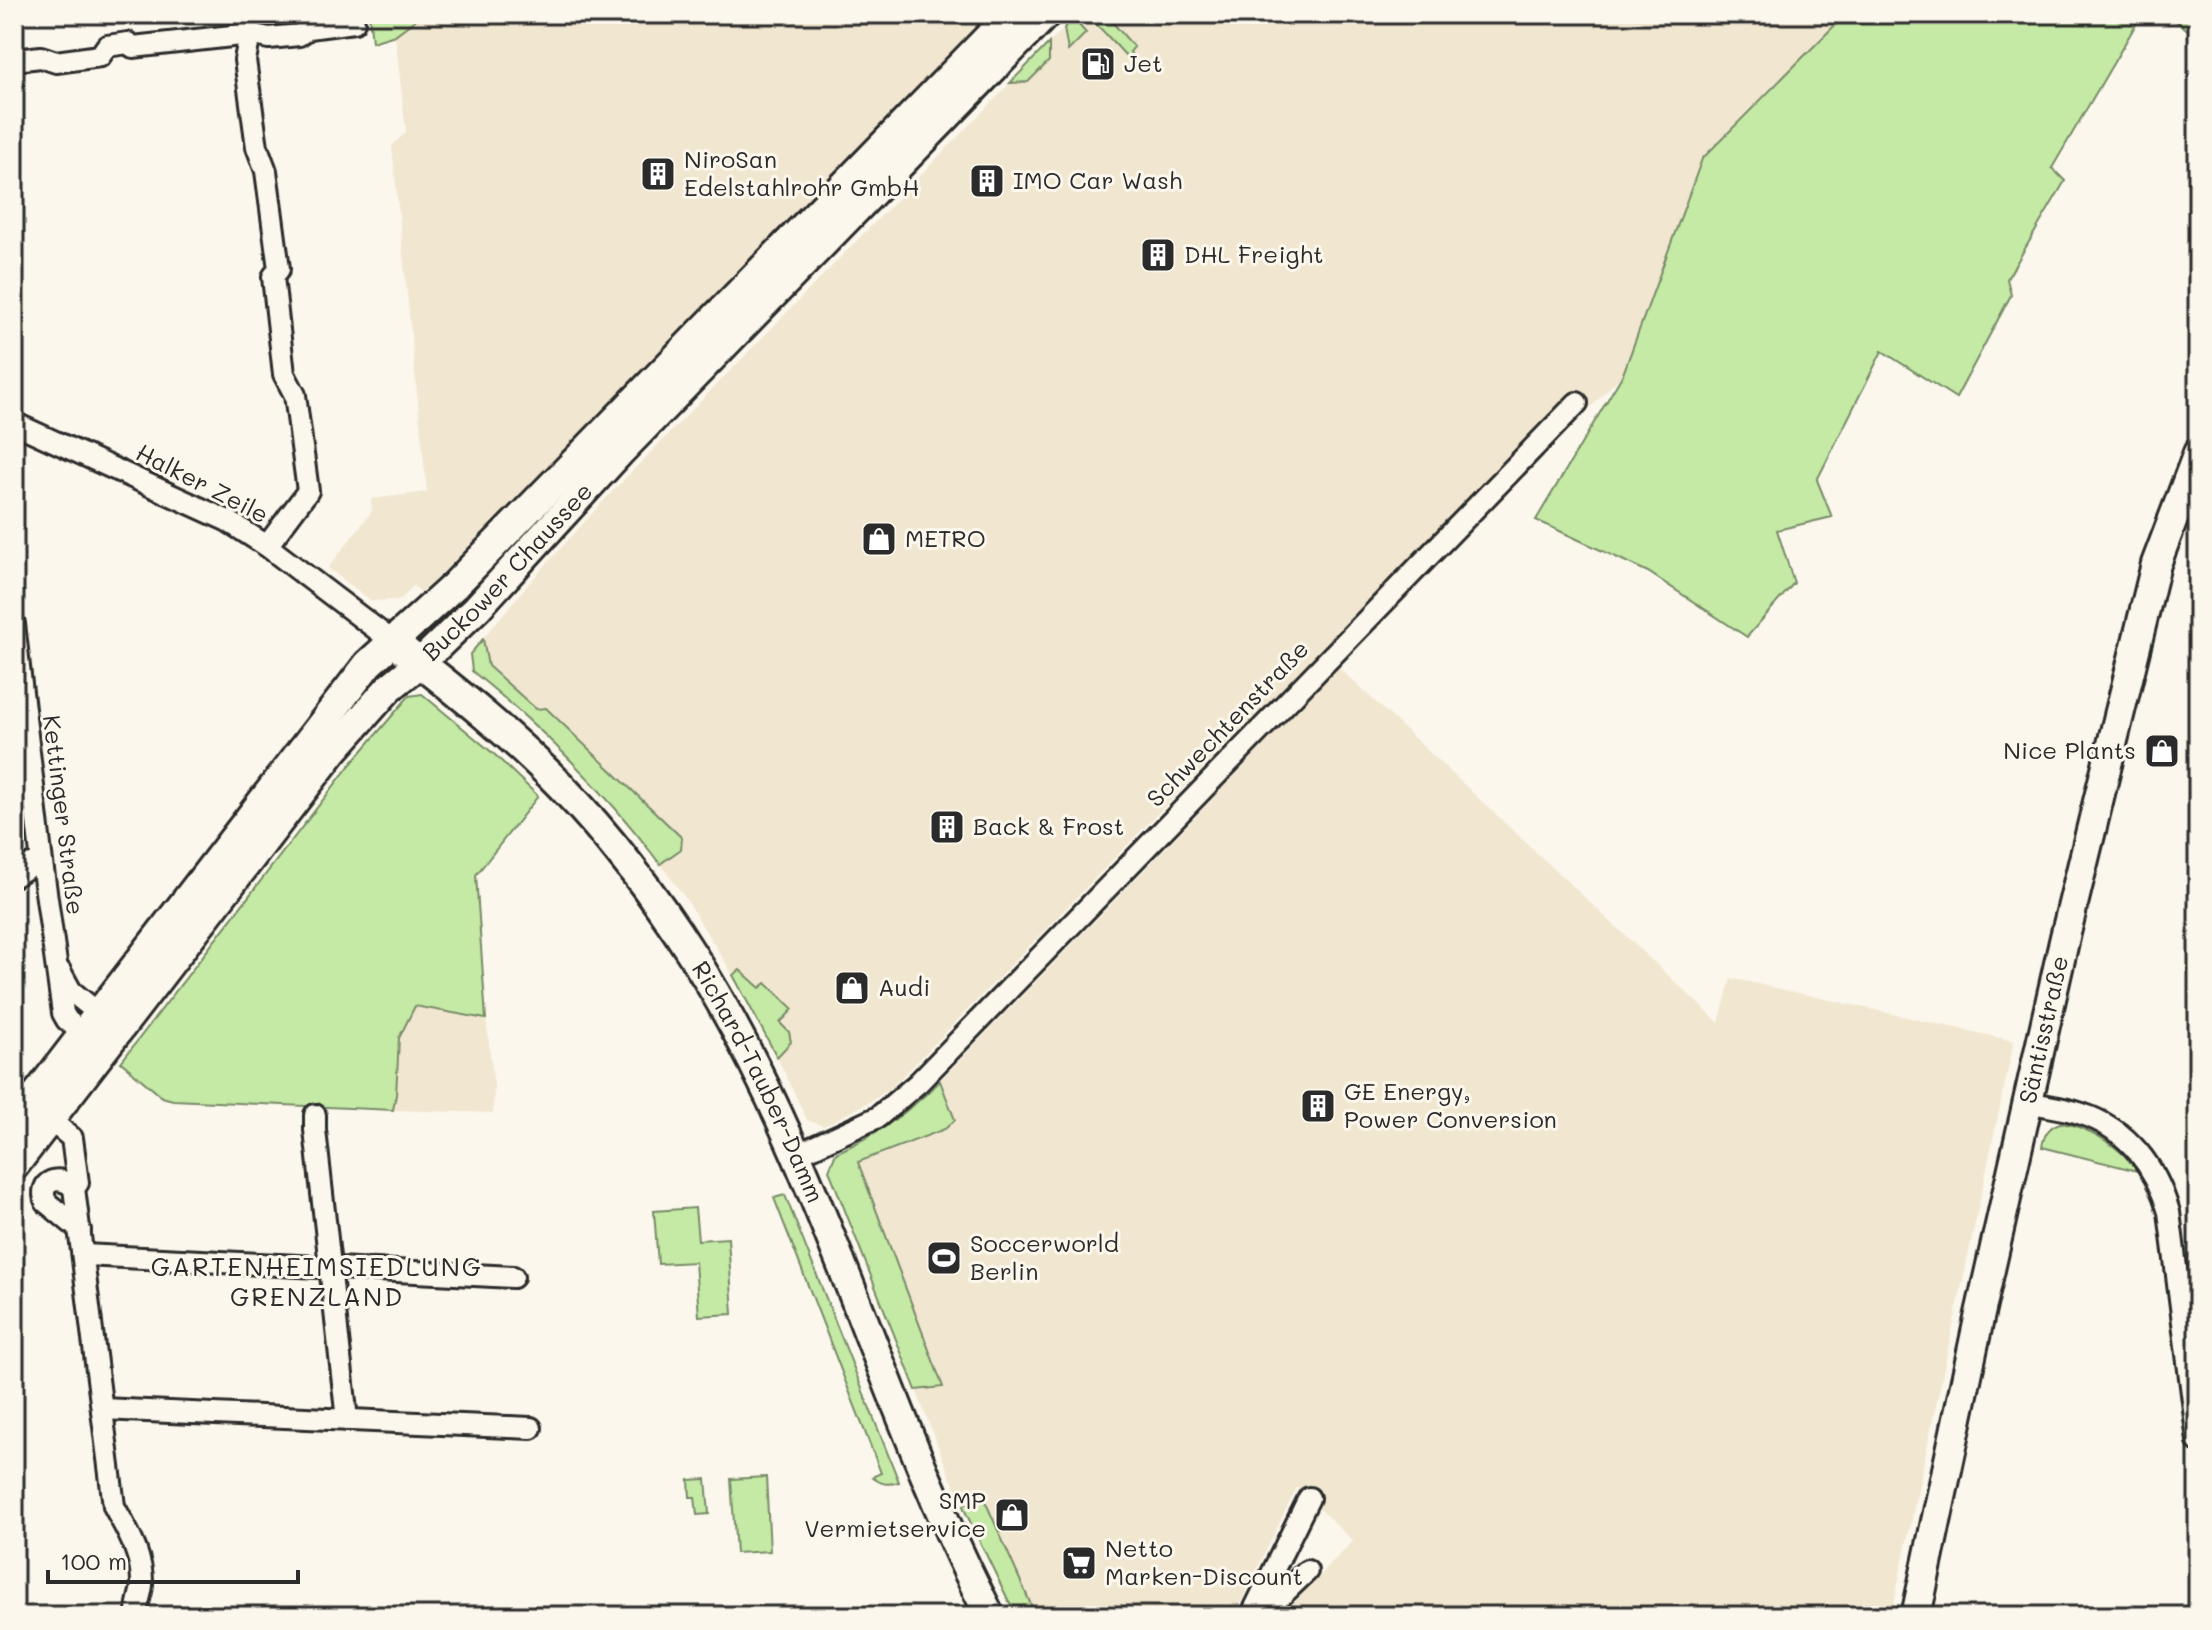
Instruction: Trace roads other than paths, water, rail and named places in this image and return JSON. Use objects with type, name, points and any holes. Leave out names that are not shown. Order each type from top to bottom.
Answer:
[{"type":"main road","name":"Buckower Chaussee","points":[[14,1166],[50,1120],[101,1032],[368,664],[454,586],[1011,14]]},
{"type":"main road","name":"Buckower Chaussee","points":[[14,1124],[101,1032],[333,751],[389,688],[477,608],[619,453],[1046,14]]},
{"type":"main road","name":"Säntisstraße","points":[[1916,1616],[2062,949],[2156,564],[2198,453]]},
{"type":"main road","name":"Richard-Tauber-Damm","points":[[392,641],[499,727],[560,785],[621,856],[665,914],[719,999],[796,1155],[936,1500],[990,1616]]},
{"type":"street","points":[[14,60],[41,57],[56,62],[100,56],[107,46],[128,43],[133,47],[248,24],[269,38],[299,35],[309,28],[354,22]]},
{"type":"street","points":[[248,24],[245,60],[257,147],[266,171],[279,269],[273,277],[284,374],[295,395],[308,491],[267,546]]},
{"type":"street","name":"Schwechtenstraße","points":[[796,1155],[878,1117],[918,1083],[1577,403]]},
{"type":"street","name":"Halker Zeile","points":[[14,423],[228,521],[267,546],[392,641]]},
{"type":"street","name":"Kettinger Straße","points":[[14,624],[20,724],[56,964],[101,1032]]},
{"type":"street","points":[[14,876],[31,865],[42,863]]},
{"type":"street","points":[[2027,1102],[2083,1114],[2115,1129],[2139,1152],[2162,1189],[2169,1212],[2198,1441]]},
{"type":"street","points":[[315,1115],[347,1420]]},
{"type":"street","points":[[50,1120],[72,1138],[78,1183],[74,1188]]},
{"type":"street","points":[[80,1230],[46,1202],[44,1189],[49,1183],[56,1180],[69,1182],[74,1188],[84,1255],[114,1506],[138,1551],[142,1586],[136,1605],[137,1616]]},
{"type":"street","points":[[84,1255],[513,1277]]},
{"type":"street","points":[[102,1409],[531,1428]]},
{"type":"street","points":[[1251,1616],[1309,1498]]},
{"type":"street","points":[[1260,1616],[1307,1571]]},
{"type":"place","name":"Jet","points":[[1098,64]]},
{"type":"place","name":"NiroSan Edelstahlrohr GmbH","points":[[658,174]]},
{"type":"place","name":"IMO Car Wash","points":[[987,181]]},
{"type":"place","name":"DHL Freight","points":[[1158,255]]},
{"type":"place","name":"METRO","points":[[879,539]]},
{"type":"place","name":"Nice Plants","points":[[2162,751]]},
{"type":"place","name":"Back & Frost","points":[[947,827]]},
{"type":"place","name":"Audi","points":[[852,988]]},
{"type":"place","name":"GE Energy, Power Conversion","points":[[1318,1106]]},
{"type":"place","name":"Soccerworld Berlin","points":[[944,1258]]},
{"type":"place","name":"SMP Vermietservice","points":[[1012,1515]]},
{"type":"place","name":"Netto Marken-Discount","points":[[1079,1563]]},
{"type":"district","name":"GARTENHEIMSIEDLUNG GRENZLAND","points":[[317,1282]]}]
